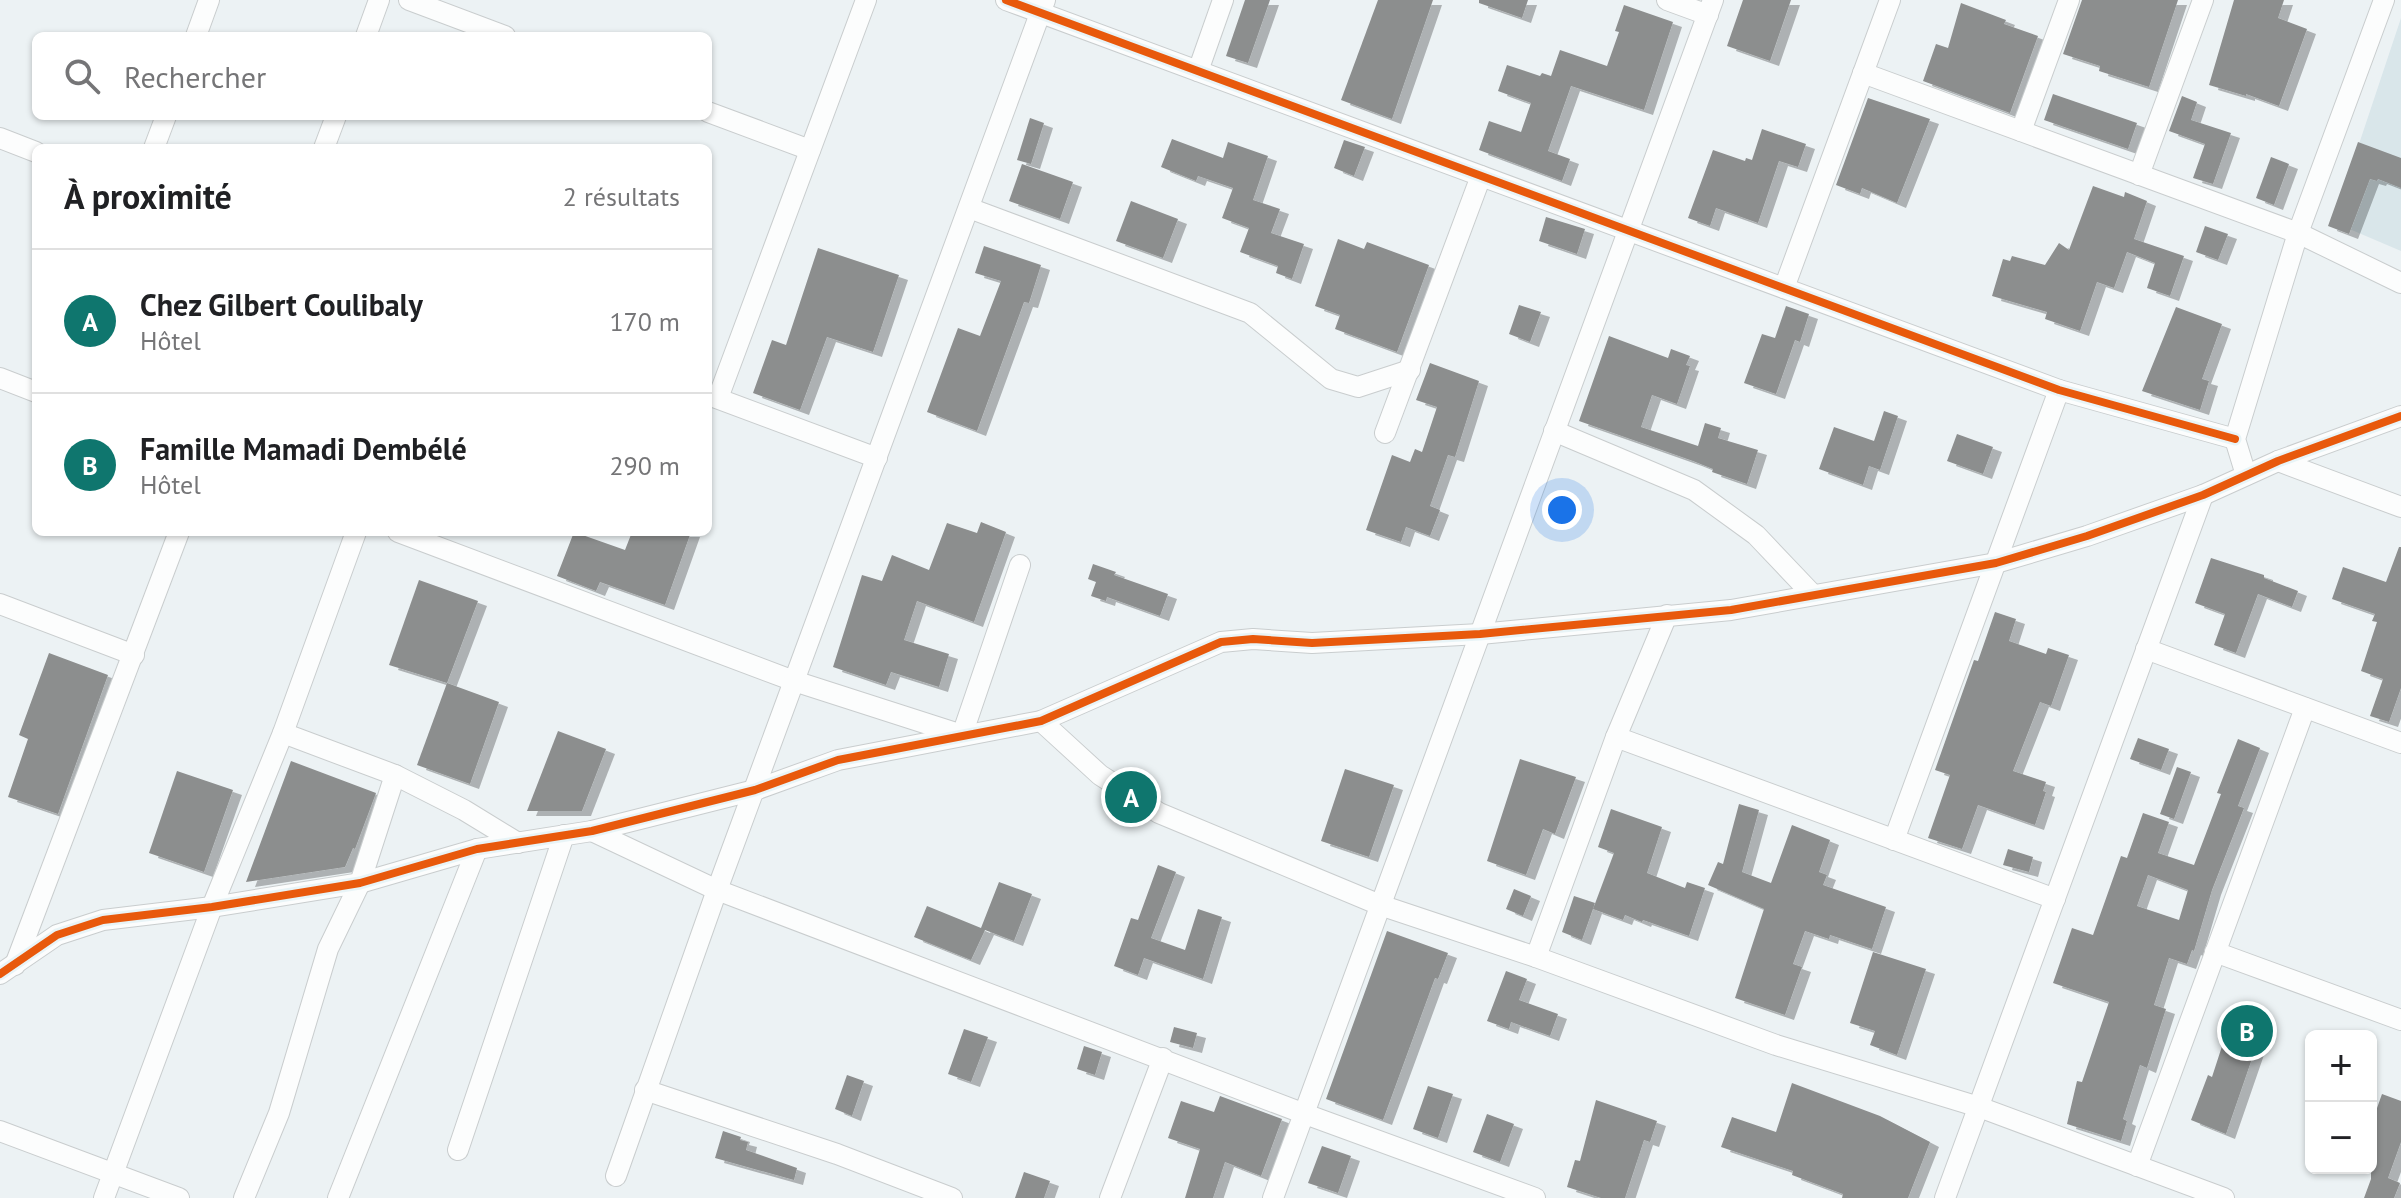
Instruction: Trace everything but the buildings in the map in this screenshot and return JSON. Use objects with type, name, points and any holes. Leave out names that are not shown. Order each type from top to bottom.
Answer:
[{"type":"street","points":[[197,32],[209,0]]},
{"type":"street","points":[[367,32],[379,0]]},
{"type":"street","points":[[409,0],[494,32]]},
{"type":"street","points":[[866,0],[713,396],[877,458]]},
{"type":"street","points":[[1006,0],[1043,6],[1198,71],[2059,390],[2235,439]]},
{"type":"street","points":[[1198,71],[1223,0]]},
{"type":"street","points":[[1273,1198],[1710,7],[1667,0]]},
{"type":"street","points":[[1784,288],[1890,0]]},
{"type":"street","points":[[2021,131],[2069,0]]},
{"type":"street","points":[[2139,175],[2203,0]]},
{"type":"street","points":[[2246,475],[2235,439],[2298,233],[2384,0]]},
{"type":"street","points":[[616,1176],[717,890],[1043,6]]},
{"type":"street","points":[[1863,73],[2298,233],[2401,283]]},
{"type":"street","points":[[712,113],[810,150]]},
{"type":"street","points":[[156,144],[164,120]]},
{"type":"street","points":[[326,144],[334,120]]},
{"type":"street","points":[[0,138],[32,150]]},
{"type":"street","points":[[1385,433],[1481,176]]},
{"type":"street","points":[[969,208],[1250,313],[1331,379],[1358,387],[1410,370]]},
{"type":"street","points":[[0,378],[32,390]]},
{"type":"street","points":[[1894,840],[2059,390]]},
{"type":"street","points":[[7,970],[57,935],[103,920],[212,907],[360,883],[477,849],[592,831],[755,790],[838,760],[1041,721],[1221,642],[1253,639],[1312,643],[1480,634],[1731,610],[1996,563],[2087,536],[2203,495],[2278,461],[2401,416]]},
{"type":"street","points":[[1554,431],[1694,490],[1756,535],[1813,595]]},
{"type":"street","points":[[2278,461],[2401,507]]},
{"type":"street","points":[[1945,1198],[2203,495]]},
{"type":"street","points":[[7,970],[134,655],[178,536]]},
{"type":"street","points":[[104,1198],[212,907],[283,733],[355,536]]},
{"type":"street","points":[[409,536],[794,681],[962,735]]},
{"type":"street","points":[[962,735],[1020,565]]},
{"type":"street","points":[[0,604],[134,655]]},
{"type":"street","points":[[1536,957],[1616,737],[1667,615]]},
{"type":"street","points":[[2146,649],[2401,743]]},
{"type":"street","points":[[2137,1166],[2305,708]]},
{"type":"street","points":[[1041,721],[1100,775],[1159,813],[1380,905],[1536,957],[1776,1045],[1979,1107],[2224,1198]]},
{"type":"street","points":[[283,733],[395,775],[464,810],[518,843]]},
{"type":"street","points":[[1616,737],[2055,899]]},
{"type":"street","points":[[244,1198],[279,1113],[328,949],[360,883],[395,775]]},
{"type":"street","points":[[592,831],[717,890],[1305,1114],[1535,1198]]},
{"type":"street","points":[[458,1150],[564,835]]},
{"type":"street","points":[[338,1198],[477,849]]},
{"type":"street","points":[[2215,952],[2401,1020]]},
{"type":"street","points":[[1110,1198],[1163,1058]]},
{"type":"street","points":[[645,1090],[837,1154],[952,1198]]},
{"type":"street","points":[[0,1131],[179,1198]]},
{"type":"shaded area","points":[[2401,18],[2401,251],[2333,222]]},
{"type":"cycle path","points":[[1006,0],[2059,390],[2235,439]]},
{"type":"cycle path","points":[[0,974],[57,935],[103,920],[212,907],[360,883],[477,849],[592,831],[755,790],[838,760],[1041,721],[1221,642],[1253,639],[1312,643],[1480,634],[1731,610],[1996,563],[2087,536],[2203,495],[2278,461],[2401,416]]},
{"type":"place","name":"Chez Gilbert Coulibaly","points":[[1131,797]]},
{"type":"place","name":"Famille Mamadi Dembélé","points":[[2247,1031]]}]
